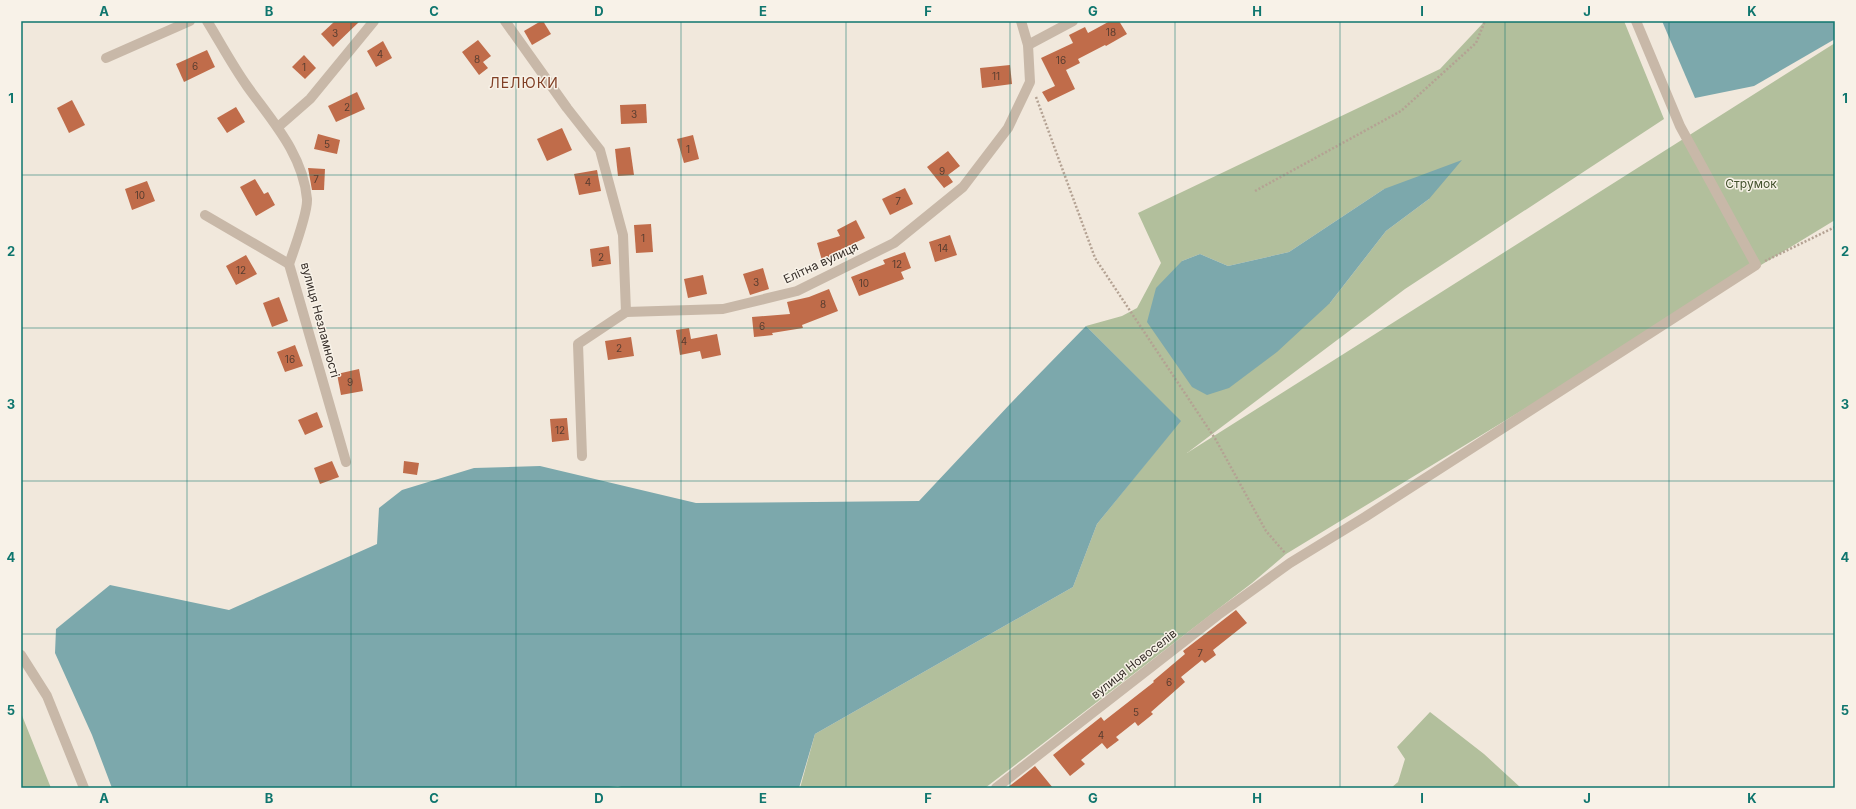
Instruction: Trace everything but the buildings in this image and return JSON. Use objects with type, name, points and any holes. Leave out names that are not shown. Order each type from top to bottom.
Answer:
[{"type":"street","points":[[106,58],[190,21]]},
{"type":"street","name":"вулиця Незламності","points":[[207,21],[246,85],[278,127],[300,166],[307,201],[298,239],[289,264],[346,462]]},
{"type":"street","points":[[278,127],[310,99],[374,21]]},
{"type":"street","points":[[505,21],[567,108],[600,150],[623,235],[626,312],[578,344],[582,456]]},
{"type":"street","name":"Елітна вулиця","points":[[626,312],[723,310],[796,291],[894,243],[963,186],[1008,128],[1030,82],[1028,45],[1021,21]]},
{"type":"street","points":[[1028,45],[1073,21]]},
{"type":"street","points":[[1636,21],[1680,126],[1756,265]]},
{"type":"street","points":[[205,215],[289,264]]},
{"type":"street","name":"вулиця Новоселів","points":[[996,788],[1218,615],[1290,563],[1365,517],[1756,265]]},
{"type":"street","points":[[21,655],[48,696],[84,788]]},
{"type":"path","points":[[1254,191],[1401,111],[1476,43],[1485,21]]},
{"type":"path","points":[[1030,82],[1095,258],[1216,440],[1266,532],[1286,554],[1290,563]]},
{"type":"path","points":[[1756,265],[1835,227]]},
{"type":"green space","name":"Струмок","points":[[1485,21],[1624,21],[1664,119],[1405,289],[1187,453],[1835,43],[1835,220],[1286,554],[1252,583],[985,788],[800,788],[815,734],[1073,587],[1097,524],[1180,421],[1086,326],[1122,316],[1137,308],[1161,263],[1138,213],[1440,69]],"holes":[[[1384,189],[1429,199],[1386,231],[1330,303],[1182,261],[1200,254],[1228,266],[1289,252]]]},
{"type":"green space","points":[[1430,712],[1484,754],[1521,788],[1391,788],[1398,782],[1405,759],[1397,747]]},
{"type":"green space","points":[[21,713],[51,788],[21,788]]},
{"type":"water","points":[[1662,21],[1835,21],[1835,39],[1754,86],[1695,98]]},
{"type":"water","points":[[1462,160],[1429,199],[1386,231],[1330,303],[1277,352],[1229,388],[1207,395],[1192,387],[1147,322],[1156,288],[1182,261],[1200,254],[1228,266],[1289,252],[1384,189]]},
{"type":"water","points":[[1086,326],[1181,421],[1097,524],[1073,587],[815,734],[799,788],[624,788],[618,786],[600,788],[112,788],[92,735],[55,653],[56,629],[110,585],[229,610],[377,544],[379,508],[402,490],[474,468],[540,466],[696,503],[919,501]]},
{"type":"district","name":"ЛЕЛЮКИ","points":[[524,83]]}]
